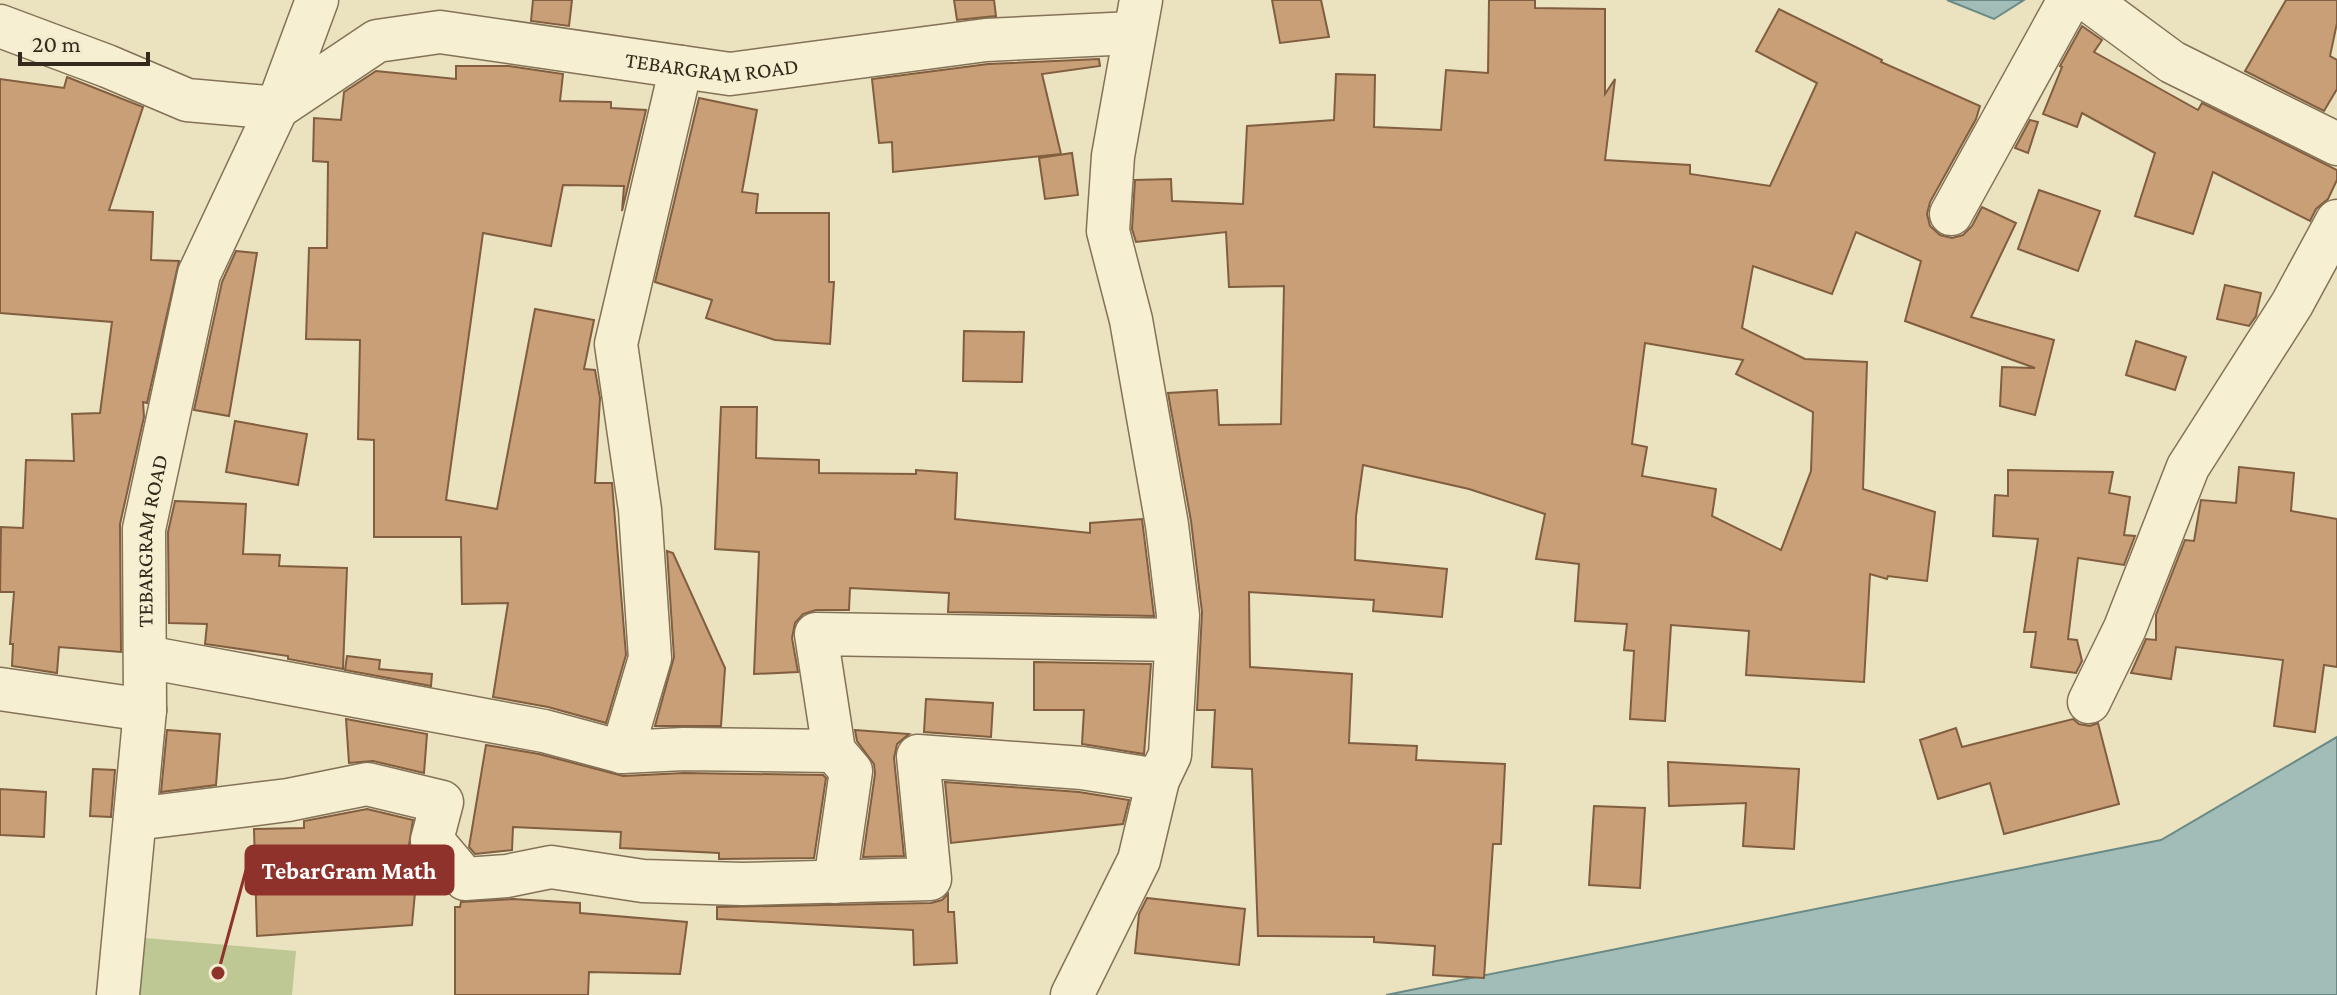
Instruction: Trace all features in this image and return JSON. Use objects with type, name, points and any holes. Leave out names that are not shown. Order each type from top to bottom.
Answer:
[{"type":"street","name":"TEBARGRAM ROAD","points":[[118,995],[145,710],[144,529],[199,274],[277,108],[317,0]]},
{"type":"street","points":[[1951,214],[2069,0]]},
{"type":"street","points":[[2088,0],[2172,62],[2337,144]]},
{"type":"street","name":"TEBARGRAM ROAD","points":[[277,108],[377,41],[440,32],[730,74],[1137,17]]},
{"type":"street","points":[[1072,995],[1139,860],[1158,780],[1170,755],[1178,615],[1145,389],[1108,231],[1113,156],[1137,17]]},
{"type":"street","points":[[0,26],[187,100],[277,108]]},
{"type":"street","points":[[622,752],[650,658],[640,510],[616,344],[681,67]]},
{"type":"street","points":[[2089,702],[2125,628],[2188,467],[2292,304],[2337,221]]},
{"type":"street","points":[[835,882],[851,771],[834,751],[816,634],[1176,640]]},
{"type":"street","points":[[146,657],[544,731],[622,752],[684,749],[834,751]]},
{"type":"street","points":[[0,689],[145,710]]},
{"type":"street","points":[[135,819],[288,800],[367,784],[442,802],[432,840],[465,879],[507,876],[551,867],[643,881],[742,884],[930,879],[918,756],[1082,768],[1158,780]]},
{"type":"green space","points":[[145,938],[296,951],[292,995],[140,995]]},
{"type":"water","points":[[1947,0],[2024,0],[1994,19]]},
{"type":"water","points":[[2337,737],[2337,995],[1386,995],[2161,840]]},
{"type":"building","points":[[533,0],[572,0],[569,26],[531,21]]},
{"type":"building","points":[[954,0],[994,0],[996,16],[957,20]]},
{"type":"building","points":[[1272,0],[1321,0],[1329,37],[1280,43]]},
{"type":"building","points":[[1489,0],[1535,0],[1535,8],[1605,9],[1605,94],[1615,79],[1605,160],[1690,165],[1690,174],[1770,186],[1817,83],[1756,51],[1779,9],[1881,62],[1980,106],[1976,119],[1930,202],[1927,214],[1930,226],[1940,235],[1952,238],[1963,235],[1982,207],[2016,223],[1971,317],[2054,340],[2035,415],[2000,406],[2002,367],[2035,368],[1905,321],[1921,261],[1856,232],[1832,294],[1753,266],[1742,328],[1805,359],[1867,362],[1863,489],[1935,512],[1927,581],[1888,576],[1887,579],[1870,574],[1864,682],[1746,675],[1749,631],[1671,625],[1665,721],[1630,719],[1634,651],[1624,650],[1627,624],[1575,621],[1579,564],[1536,559],[1545,514],[1469,489],[1363,465],[1356,516],[1355,560],[1447,569],[1442,617],[1373,611],[1374,600],[1249,592],[1250,667],[1352,674],[1349,743],[1417,746],[1416,760],[1505,764],[1501,844],[1493,844],[1484,978],[1433,975],[1435,946],[1374,942],[1374,937],[1258,936],[1252,769],[1212,767],[1215,710],[1197,710],[1202,612],[1191,521],[1168,393],[1217,390],[1219,425],[1281,424],[1284,286],[1229,287],[1226,232],[1136,242],[1132,229],[1135,180],[1171,179],[1172,201],[1243,204],[1247,126],[1334,120],[1336,74],[1375,75],[1374,127],[1441,130],[1446,70],[1488,73]],"holes":[[[1645,343],[1743,360],[1736,374],[1813,412],[1811,471],[1781,550],[1712,516],[1716,489],[1642,476],[1647,447],[1632,444]]]},
{"type":"building","points":[[2286,0],[2337,0],[2337,23],[2330,56],[2337,60],[2337,89],[2324,111],[2245,71]]},
{"type":"building","points":[[2082,26],[2102,40],[2094,52],[2198,110],[2202,103],[2337,170],[2337,180],[2328,199],[2316,209],[2310,221],[2213,172],[2193,234],[2135,216],[2155,153],[2082,113],[2077,127],[2043,114],[2060,66]]},
{"type":"building","points":[[1099,59],[1100,66],[1042,74],[1061,154],[893,172],[892,142],[879,143],[872,79],[988,64]]},
{"type":"building","points":[[456,66],[509,66],[563,74],[560,101],[611,102],[611,108],[646,110],[622,211],[624,186],[563,185],[551,246],[483,233],[446,500],[497,509],[535,309],[594,320],[584,369],[595,370],[600,398],[595,483],[612,483],[626,655],[606,723],[548,707],[493,697],[508,603],[462,604],[461,537],[374,537],[374,440],[358,439],[360,340],[306,339],[309,248],[327,248],[328,162],[313,161],[314,118],[341,120],[344,92],[376,71],[456,79]]},
{"type":"building","points":[[67,77],[143,107],[109,210],[153,212],[151,260],[179,261],[147,403],[143,402],[144,417],[120,524],[121,652],[59,647],[57,673],[12,666],[13,644],[10,644],[14,592],[0,592],[1,527],[23,528],[26,460],[74,461],[72,414],[100,413],[112,322],[0,313],[0,79],[64,88]]},
{"type":"building","points":[[699,98],[757,110],[742,192],[758,194],[756,213],[829,213],[829,282],[834,282],[830,344],[775,340],[706,318],[712,300],[655,282]]},
{"type":"building","points":[[2030,120],[2038,122],[2028,153],[2015,148]]},
{"type":"building","points":[[1072,153],[1078,195],[1045,199],[1039,158]]},
{"type":"building","points":[[2039,190],[2100,211],[2078,271],[2018,249]]},
{"type":"building","points":[[236,251],[257,253],[229,416],[194,410],[222,282]]},
{"type":"building","points":[[2225,285],[2261,293],[2256,316],[2249,326],[2217,319]]},
{"type":"building","points":[[964,331],[1024,332],[1022,382],[963,381]]},
{"type":"building","points":[[2136,341],[2186,357],[2175,390],[2126,375]]},
{"type":"building","points":[[721,407],[757,407],[756,458],[819,460],[819,473],[916,474],[916,470],[957,473],[955,519],[1090,533],[1090,523],[1142,519],[1154,616],[948,612],[949,593],[850,588],[849,610],[816,610],[803,614],[795,623],[792,638],[798,672],[754,674],[759,552],[715,549]]},
{"type":"building","points":[[235,421],[307,434],[298,485],[226,472]]},
{"type":"building","points":[[2239,467],[2294,473],[2291,511],[2337,519],[2337,667],[2324,665],[2315,732],[2274,726],[2283,660],[2176,647],[2171,679],[2131,673],[2146,639],[2156,640],[2156,615],[2185,540],[2194,541],[2201,500],[2236,503]]},
{"type":"building","points":[[2008,470],[2113,472],[2109,493],[2130,497],[2124,535],[2135,536],[2124,565],[2078,558],[2068,639],[2077,640],[2082,661],[2076,673],[2031,667],[2036,632],[2024,632],[2038,539],[1993,536],[1995,495],[2008,496]]},
{"type":"building","points":[[175,501],[246,504],[243,554],[280,555],[279,566],[347,568],[343,669],[288,659],[288,656],[205,644],[207,624],[169,623],[168,532]]},
{"type":"building","points":[[667,551],[673,553],[725,668],[721,726],[655,726],[674,657]]},
{"type":"building","points":[[347,656],[380,660],[379,669],[432,674],[431,686],[345,670]]},
{"type":"building","points":[[1034,662],[1151,664],[1144,754],[1082,744],[1084,710],[1034,710]]},
{"type":"building","points":[[926,699],[993,703],[991,737],[924,732]]},
{"type":"building","points":[[346,719],[427,734],[424,773],[373,761],[349,763]]},
{"type":"building","points":[[2073,719],[2090,726],[2098,723],[2119,804],[2004,834],[1990,783],[1938,799],[1920,740],[1956,728],[1962,747]]},
{"type":"building","points":[[167,730],[220,734],[216,785],[161,792]]},
{"type":"building","points":[[855,730],[909,734],[897,744],[894,758],[904,856],[863,857],[875,774],[874,764],[857,741]]},
{"type":"building","points":[[486,745],[539,754],[623,776],[684,773],[823,775],[826,778],[814,858],[719,859],[719,853],[620,848],[621,832],[513,827],[512,850],[475,854],[469,847]]},
{"type":"building","points":[[1668,762],[1799,769],[1794,849],[1743,846],[1746,803],[1669,806]]},
{"type":"building","points":[[93,769],[115,770],[111,817],[90,816]]},
{"type":"building","points":[[945,782],[1079,792],[1129,800],[1123,824],[951,843]]},
{"type":"building","points":[[0,789],[46,792],[44,837],[0,835]]},
{"type":"building","points":[[1594,806],[1645,808],[1640,888],[1589,885]]},
{"type":"building","points":[[367,809],[413,820],[409,845],[418,860],[412,925],[257,936],[254,829],[304,828],[304,821]]},
{"type":"building","points":[[948,894],[948,912],[954,912],[957,963],[914,965],[913,930],[717,919],[717,907],[931,903],[942,900]]},
{"type":"building","points":[[1147,898],[1245,909],[1239,965],[1135,953],[1139,914]]},
{"type":"building","points":[[513,899],[580,903],[580,913],[687,922],[680,974],[589,972],[588,995],[455,995],[455,907],[460,907],[461,902]]},
{"type":"place","name":"TebarGram Math","points":[[218,973]]}]
